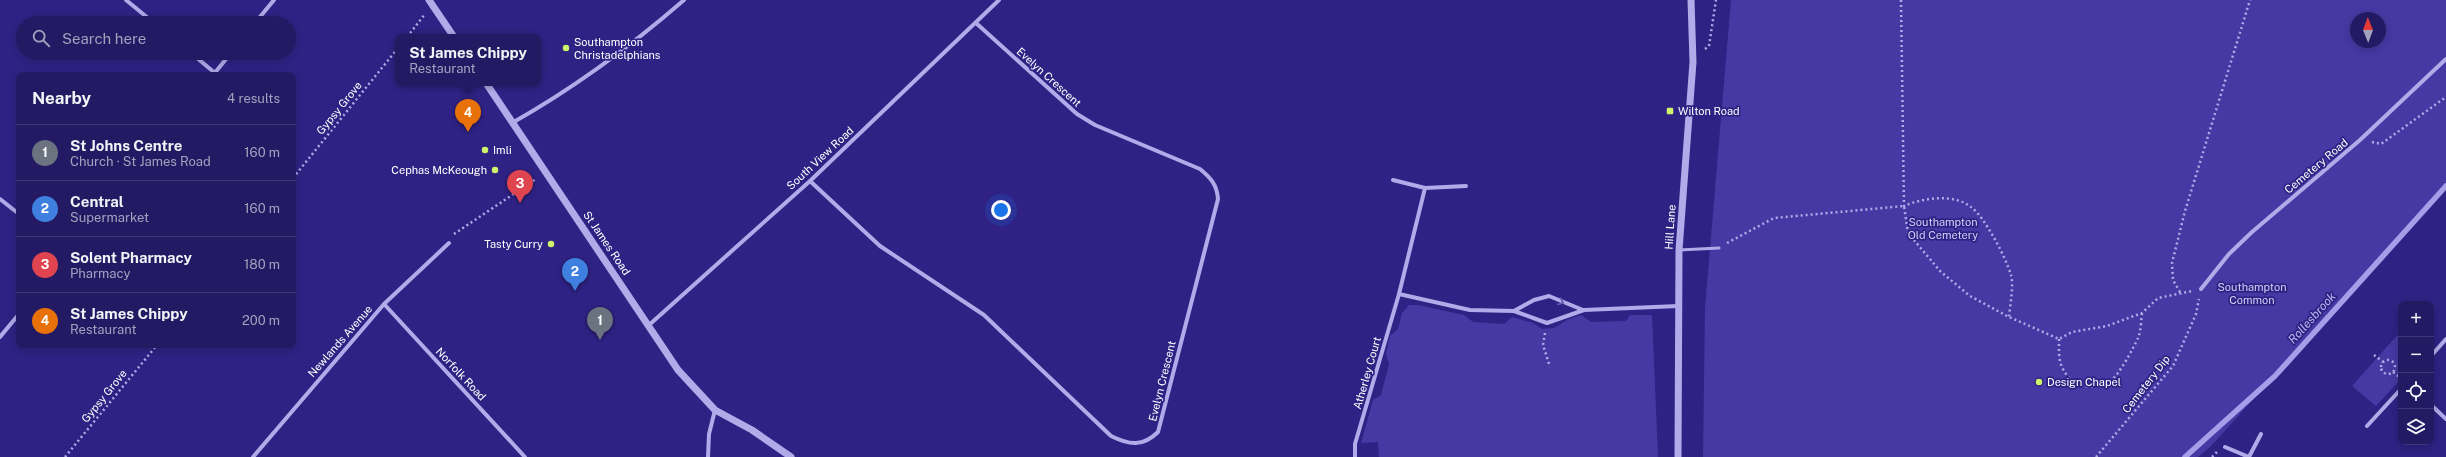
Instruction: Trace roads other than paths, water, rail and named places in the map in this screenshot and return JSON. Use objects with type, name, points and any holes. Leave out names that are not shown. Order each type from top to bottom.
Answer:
[{"type":"street","points":[[126,0],[145,16]]},
{"type":"street","points":[[261,16],[274,0]]},
{"type":"street","points":[[512,123],[580,81],[636,42],[684,0]]},
{"type":"street","name":"South View Road","points":[[649,325],[810,181],[999,0]]},
{"type":"street","name":"Hill Lane","points":[[1678,457],[1679,250],[1693,62],[1688,0]]},
{"type":"street","points":[[431,2],[452,34]]},
{"type":"street","name":"Evelyn Crescent","points":[[810,181],[880,246],[984,315],[1111,436],[1122,441],[1136,444],[1150,440],[1158,432],[1218,199],[1217,188],[1210,177],[1200,169],[1095,125],[1077,114],[976,23]]},
{"type":"street","name":"Cemetery Road","points":[[2201,289],[2229,254],[2252,232],[2360,140],[2446,59]]},
{"type":"street","points":[[199,60],[212,72]]},
{"type":"street","points":[[216,72],[225,60]]},
{"type":"street","name":"St James Road","points":[[488,86],[678,370],[715,410],[752,430],[791,457]]},
{"type":"street","points":[[1393,180],[1425,188],[1466,186]]},
{"type":"street","name":"Atherley Court","points":[[1355,457],[1355,444],[1399,294],[1425,188]]},
{"type":"street","points":[[0,199],[16,212]]},
{"type":"street","name":"Newlands Avenue","points":[[253,457],[384,304],[448,243]]},
{"type":"street","points":[[1399,294],[1470,310],[1514,311],[1546,322],[1584,310],[1678,306]]},
{"type":"street","points":[[1514,311],[1534,300],[1549,296],[1584,310]]},
{"type":"street","name":"Norfolk Road","points":[[384,304],[525,457]]},
{"type":"street","points":[[0,337],[16,318]]},
{"type":"street","points":[[2434,353],[2446,339]]},
{"type":"street","points":[[2366,426],[2398,392]]},
{"type":"street","points":[[2434,408],[2446,419]]},
{"type":"street","points":[[708,457],[709,434],[715,410]]},
{"type":"street","points":[[2225,447],[2249,457],[2261,434]]},
{"type":"lane","points":[[1679,250],[1718,248]]},
{"type":"waterway","name":"Rollesbrook","points":[[2185,457],[2275,376],[2446,186]]},
{"type":"place","name":"Southampton Christadelphians","points":[[566,48]]},
{"type":"place","name":"Wilton Road","points":[[1670,111]]},
{"type":"place","name":"St James Chippy","points":[[468,132]]},
{"type":"place","name":"Imli","points":[[485,150]]},
{"type":"place","name":"Cephas McKeough","points":[[495,170]]},
{"type":"place","name":"Solent Pharmacy","points":[[520,203]]},
{"type":"place","name":"Tasty Curry","points":[[551,244]]},
{"type":"place","name":"Central","points":[[575,291]]},
{"type":"place","name":"St Johns Centre","points":[[600,340]]},
{"type":"place","name":"Design Chapel","points":[[2039,382]]},
{"type":"park label","name":"Southampton Old Cemetery","points":[[1943,228]]},
{"type":"park label","name":"Southampton Common","points":[[2252,293]]}]
